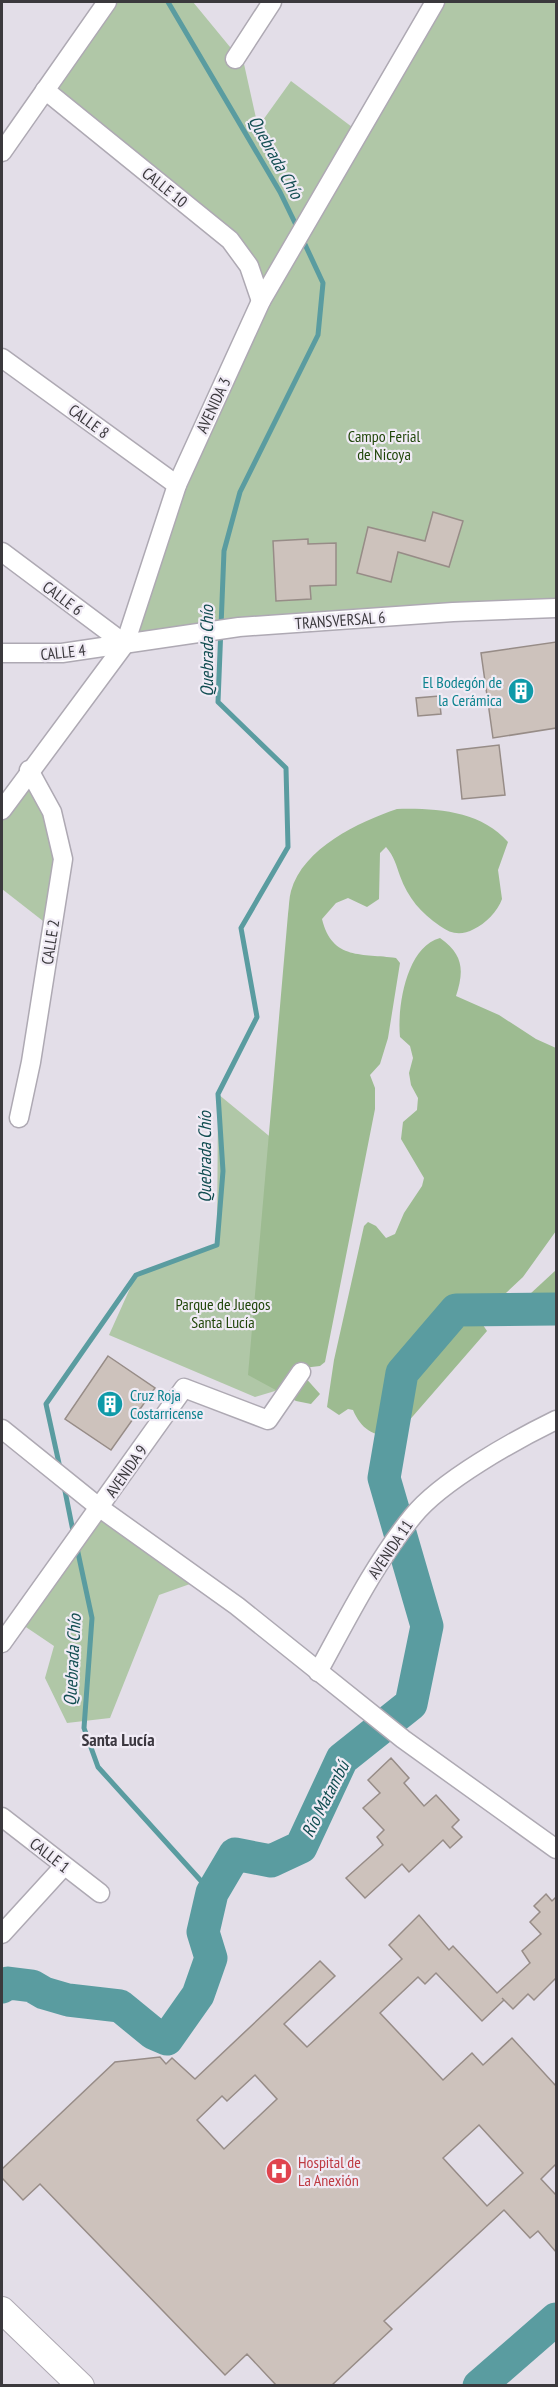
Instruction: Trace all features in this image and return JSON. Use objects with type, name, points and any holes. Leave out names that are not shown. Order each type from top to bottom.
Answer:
[{"type":"main road","points":[[2,2310],[68,2381]]},
{"type":"street","points":[[2,152],[107,2]]},
{"type":"street","points":[[235,59],[272,2]]},
{"type":"street","name":"AVENIDA 3","points":[[2,810],[29,770],[125,644],[177,485],[261,301],[435,2]]},
{"type":"street","name":"CALLE 10","points":[[45,90],[230,240],[249,266],[261,301]]},
{"type":"street","name":"CALLE 8","points":[[2,358],[177,485]]},
{"type":"street","name":"CALLE 6","points":[[2,552],[125,644]]},
{"type":"street","name":"TRANSVERSAL 6","points":[[125,644],[239,627],[453,612],[556,608]]},
{"type":"street","name":"CALLE 4","points":[[2,653],[62,653],[125,644]]},
{"type":"street","name":"CALLE 2","points":[[19,1118],[32,1062],[63,859],[52,812],[29,770]]},
{"type":"street","name":"AVENIDA 9","points":[[2,1643],[184,1388],[268,1420],[301,1372]]},
{"type":"street","name":"AVENIDA 11","points":[[318,1672],[367,1585],[413,1515],[451,1481],[556,1420]]},
{"type":"street","points":[[2,1429],[100,1508],[237,1606],[403,1739],[556,1849]]},
{"type":"street","name":"CALLE 1","points":[[2,1817],[100,1893]]},
{"type":"street","points":[[2,1934],[64,1866]]},
{"type":"green space","name":"Campo Ferial de Nicoya","points":[[107,2],[193,2],[244,64],[258,127],[291,81],[360,133],[435,2],[556,2],[556,608],[125,644],[177,485],[261,301],[249,266],[45,90]]},
{"type":"green space","points":[[29,770],[63,859],[52,928],[2,889],[2,810]]},
{"type":"green space","points":[[397,809],[427,809],[457,814],[485,824],[497,832],[508,842],[498,870],[502,899],[494,912],[478,927],[460,933],[448,931],[427,916],[411,898],[393,857],[386,847],[380,853],[379,899],[367,907],[348,898],[336,903],[322,919],[327,933],[341,948],[361,955],[396,958],[400,963],[388,1038],[380,1064],[370,1075],[375,1088],[375,1109],[325,1362],[320,1366],[303,1368],[303,1375],[320,1394],[311,1404],[296,1401],[248,1375],[290,897],[297,876],[320,850],[350,829]]},
{"type":"green space","points":[[440,938],[454,951],[460,964],[460,979],[456,996],[499,1015],[536,1039],[556,1048],[556,1231],[523,1277],[493,1305],[481,1322],[487,1331],[393,1437],[368,1430],[353,1410],[348,1409],[339,1415],[327,1407],[334,1360],[364,1226],[368,1222],[376,1226],[386,1238],[395,1234],[404,1213],[422,1186],[424,1178],[401,1139],[403,1122],[417,1110],[418,1098],[411,1085],[409,1073],[413,1058],[410,1046],[400,1037],[399,1025],[402,995],[412,966],[419,953],[428,944]]},
{"type":"green space","name":"Parque de Juegos Santa Lucía","points":[[218,1094],[297,1159],[285,1388],[255,1397],[109,1335],[136,1275],[217,1245]]},
{"type":"green space","points":[[556,1270],[556,1293],[534,1298],[530,1294]]},
{"type":"green space","points":[[96,1514],[190,1584],[159,1595],[110,1718],[67,1723],[45,1678],[54,1646],[17,1621]]},
{"type":"building","points":[[433,512],[463,521],[449,567],[398,552],[391,582],[357,573],[368,527],[425,541]]},
{"type":"building","points":[[308,539],[308,544],[336,543],[336,585],[310,586],[311,599],[276,601],[273,541]]},
{"type":"building","name":"El Bodegón de la Cerámica","points":[[556,642],[556,728],[493,738],[481,653]]},
{"type":"building","points":[[439,696],[441,714],[418,716],[416,698]]},
{"type":"building","points":[[499,745],[505,795],[462,799],[457,750]]},
{"type":"building","name":"Cruz Roja Costarricense","points":[[108,1356],[155,1388],[111,1450],[65,1419]]},
{"type":"building","points":[[391,1758],[409,1778],[404,1783],[424,1806],[436,1795],[459,1820],[452,1827],[462,1837],[450,1848],[443,1840],[409,1872],[402,1864],[365,1898],[346,1878],[383,1845],[377,1837],[384,1830],[363,1808],[380,1793],[368,1780]]},
{"type":"building","points":[[546,1894],[552,1901],[556,1897],[556,1978],[534,2000],[528,1994],[513,2009],[504,2000],[482,2021],[436,1973],[425,1984],[418,1977],[380,2013],[443,2080],[472,2053],[483,2065],[512,2038],[556,2086],[556,2164],[541,2179],[556,2195],[556,2252],[538,2231],[530,2238],[504,2210],[384,2321],[392,2329],[332,2385],[276,2385],[247,2354],[225,2375],[40,2184],[23,2200],[2,2178],[2,2169],[115,2062],[160,2057],[166,2064],[172,2058],[195,2079],[320,1961],[335,1976],[284,2024],[307,2047],[402,1959],[389,1945],[419,1915],[449,1950],[453,1946],[497,1993],[530,1963],[522,1951],[541,1934],[530,1922],[540,1912],[534,1906]],"holes":[[[255,2075],[277,2099],[224,2149],[197,2120],[222,2096],[227,2101]],[[479,2125],[523,2173],[487,2206],[443,2158]]]},
{"type":"waterway","name":"Quebrada Chío","points":[[168,2],[280,192],[298,229]]},
{"type":"waterway","name":"Quebrada Chío","points":[[60,1468],[46,1404],[136,1275],[217,1245],[223,1171],[218,1094],[257,1017],[241,928],[288,847],[286,768],[218,702],[224,551],[240,492],[318,335],[323,283],[302,238]]},
{"type":"waterway","name":"Río Matambú","points":[[2,1987],[8,1983],[32,1986],[44,1993],[68,2000],[120,2006],[153,2033],[167,2039],[198,1995],[211,1958],[203,1932],[212,1893],[235,1854],[271,1861],[301,1847],[342,1759],[411,1704],[427,1626],[384,1478],[402,1373],[456,1310],[556,1309]]},
{"type":"waterway","name":"Quebrada Chío","points":[[64,1486],[74,1536]]},
{"type":"waterway","name":"Quebrada Chío","points":[[77,1548],[92,1618],[84,1728],[98,1767],[212,1893]]},
{"type":"waterway","points":[[479,2386],[556,2319]]},
{"type":"place","name":"El Bodegón de la Cerámica","points":[[521,691]]},
{"type":"place","name":"Cruz Roja Costarricense","points":[[110,1404]]},
{"type":"place","name":"Hospital de La Anexión","points":[[279,2171]]},
{"type":"district","name":"Santa Lucía","points":[[118,1739]]}]
